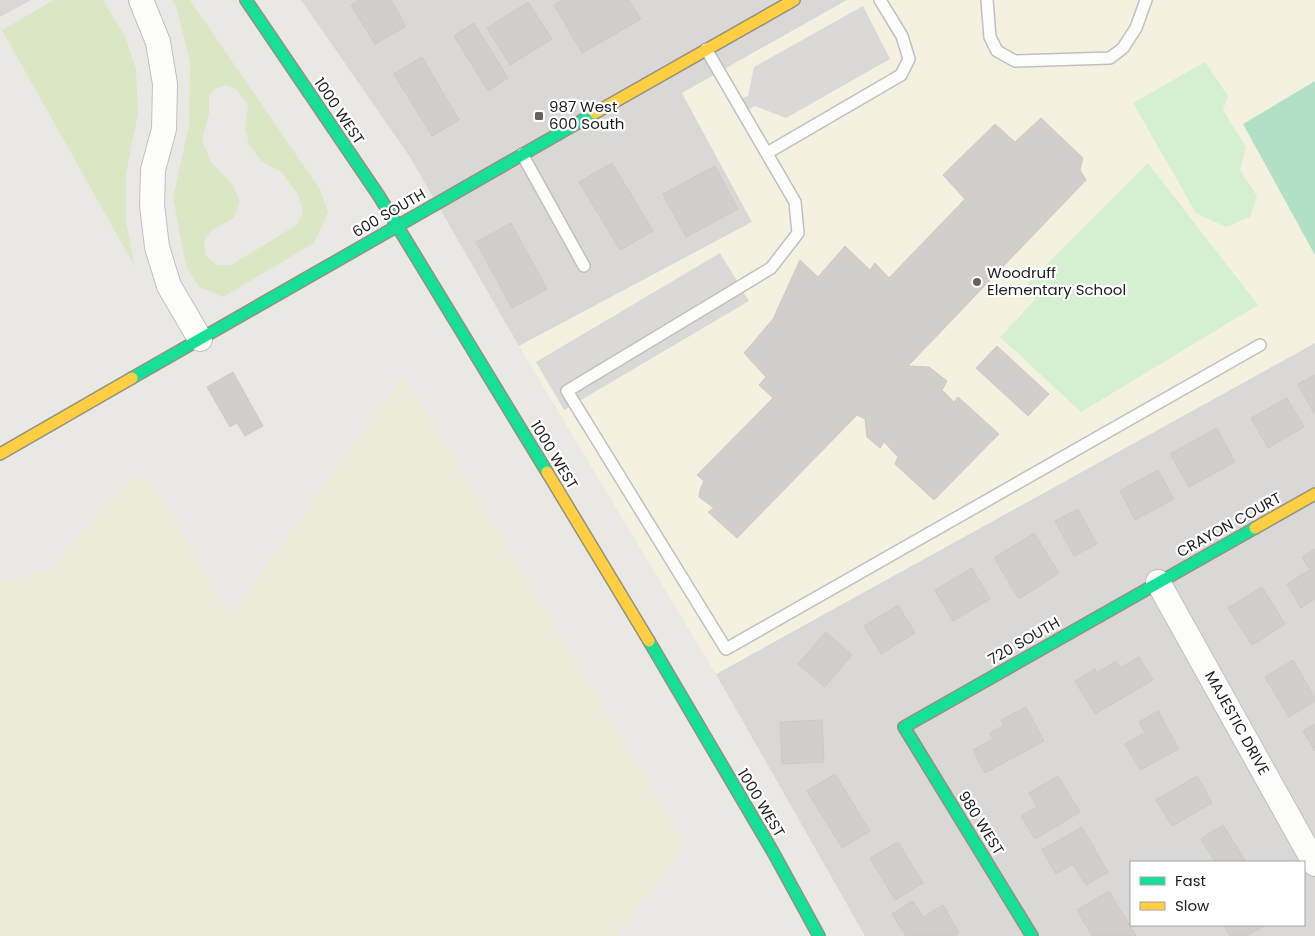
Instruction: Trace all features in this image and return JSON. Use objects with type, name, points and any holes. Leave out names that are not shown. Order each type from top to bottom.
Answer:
[{"type":"main road","name":"1000 WEST","points":[[246,0],[379,196],[595,551],[768,843],[819,936]]},
{"type":"main road","name":"600 SOUTH","points":[[0,454],[794,0]]},
{"type":"main road","name":"CRAYON COURT","points":[[1158,582],[1315,494]]},
{"type":"main road","name":"720 SOUTH","points":[[904,727],[1158,582]]},
{"type":"main road","name":"980 WEST","points":[[904,727],[1032,936]]},
{"type":"street","points":[[141,0],[158,42],[165,84],[164,129],[153,170],[152,205],[157,247],[170,286],[200,339]]},
{"type":"street","name":"MAJESTIC DRIVE","points":[[1158,582],[1315,864]]},
{"type":"lane","points":[[767,153],[901,75],[909,60],[902,36],[880,0]]},
{"type":"lane","points":[[987,0],[990,37],[998,51],[1015,61],[1110,58],[1123,48],[1136,28],[1146,0]]},
{"type":"lane","points":[[706,49],[795,202],[798,233],[772,268],[567,391],[726,649],[1260,345]]},
{"type":"lane","points":[[522,154],[584,266]]},
{"type":"shaded area","points":[[0,0],[31,0],[0,17]]},
{"type":"shaded area","points":[[301,0],[847,0],[682,93],[752,222],[519,346],[410,157]]},
{"type":"shaded area","name":"Woodruff Elementary School","points":[[847,0],[1315,0],[1315,343],[716,674],[519,346],[752,222],[682,93]]},
{"type":"shaded area","points":[[863,6],[890,59],[786,118],[755,106],[745,111],[738,100],[748,96],[754,67]]},
{"type":"shaded area","points":[[720,253],[749,301],[564,410],[536,362]]},
{"type":"shaded area","points":[[1315,343],[1315,936],[865,936],[716,674]]},
{"type":"shaded area","points":[[404,375],[686,846],[616,936],[0,936],[0,577],[13,582],[49,569],[131,478],[152,481],[230,615]]},
{"type":"green space","points":[[54,0],[103,0],[125,36],[136,69],[138,114],[126,174],[126,221],[135,267],[2,30]]},
{"type":"green space","points":[[172,0],[190,0],[321,191],[328,213],[314,243],[223,297],[199,287],[186,266],[173,198],[189,125],[190,62],[176,6]],"holes":[[[225,85],[236,89],[248,105],[245,129],[249,144],[261,161],[281,172],[298,194],[303,211],[298,224],[231,265],[217,265],[206,256],[204,241],[211,231],[234,218],[240,202],[233,185],[211,162],[202,140],[209,114],[209,97],[213,90]]]},
{"type":"green space","points":[[1205,62],[1228,96],[1223,110],[1246,147],[1240,170],[1257,196],[1250,217],[1226,227],[1196,213],[1133,103]]},
{"type":"green space","points":[[1315,81],[1315,255],[1243,124]]},
{"type":"green space","points":[[1148,163],[1258,305],[1081,412],[1000,337],[1035,300],[1025,286]]},
{"type":"building","points":[[359,0],[391,0],[406,26],[375,44],[351,5]]},
{"type":"building","points":[[563,0],[629,0],[641,19],[582,53],[554,5]]},
{"type":"building","points":[[528,2],[552,39],[510,65],[487,28]]},
{"type":"building","points":[[474,23],[508,78],[488,91],[454,36]]},
{"type":"building","points":[[422,57],[459,120],[432,136],[394,74]]},
{"type":"building","name":"Woodruff Elementary School","points":[[1041,118],[1083,158],[1080,170],[1086,180],[908,366],[929,367],[947,381],[942,390],[954,402],[958,397],[999,434],[934,500],[895,464],[898,457],[884,442],[880,448],[867,437],[865,419],[857,415],[737,538],[708,512],[714,508],[699,497],[704,481],[697,475],[773,398],[759,385],[766,377],[744,353],[773,319],[800,260],[818,277],[845,246],[870,270],[875,263],[889,278],[965,199],[943,175],[995,124],[1015,142]]},
{"type":"building","points":[[612,163],[653,231],[620,250],[579,182]]},
{"type":"building","points":[[715,166],[738,209],[686,237],[663,194]]},
{"type":"building","points":[[511,223],[547,289],[512,308],[476,242]]},
{"type":"building","points":[[997,346],[1049,394],[1028,416],[976,368]]},
{"type":"building","points":[[233,372],[263,426],[245,436],[237,423],[230,427],[207,387]]},
{"type":"building","points":[[1315,375],[1315,413],[1314,413],[1298,384]]},
{"type":"building","points":[[1287,398],[1304,427],[1268,448],[1251,418]]},
{"type":"building","points":[[1217,428],[1235,462],[1189,487],[1170,454]]},
{"type":"building","points":[[1158,470],[1174,499],[1135,520],[1120,491]]},
{"type":"building","points":[[1078,509],[1097,544],[1074,556],[1055,521]]},
{"type":"building","points":[[1034,533],[1059,573],[1019,599],[994,558]]},
{"type":"building","points":[[1315,549],[1315,599],[1301,608],[1287,584],[1310,570],[1302,557]]},
{"type":"building","points":[[972,568],[990,599],[953,621],[935,590]]},
{"type":"building","points":[[1262,587],[1285,624],[1252,645],[1228,608]]},
{"type":"building","points":[[898,605],[915,633],[881,654],[864,626]]},
{"type":"building","points":[[826,632],[852,655],[825,687],[798,664]]},
{"type":"building","points":[[1139,657],[1153,680],[1095,714],[1075,681],[1095,669],[1097,673],[1116,661],[1120,668]]},
{"type":"building","points":[[1293,660],[1315,701],[1289,717],[1265,677]]},
{"type":"building","points":[[1026,707],[1044,741],[985,773],[973,750],[993,739],[990,733],[1004,725],[1001,720]]},
{"type":"building","points":[[1158,711],[1179,749],[1140,770],[1125,744],[1145,733],[1139,722]]},
{"type":"building","points":[[822,720],[824,762],[782,764],[780,722]]},
{"type":"building","points":[[1315,724],[1315,751],[1303,731]]},
{"type":"building","points":[[835,774],[870,831],[842,848],[807,791]]},
{"type":"building","points":[[1058,776],[1080,812],[1035,839],[1021,816],[1037,807],[1029,793]]},
{"type":"building","points":[[1197,776],[1212,803],[1172,826],[1156,800]]},
{"type":"building","points":[[1223,825],[1245,861],[1214,861],[1201,839]]},
{"type":"building","points":[[1082,827],[1108,872],[1086,885],[1073,864],[1056,874],[1042,850]]},
{"type":"building","points":[[898,842],[923,883],[895,900],[870,858]]},
{"type":"building","points":[[1109,891],[1136,936],[1092,936],[1077,910]]},
{"type":"building","points":[[913,901],[923,917],[943,905],[959,933],[954,936],[906,936],[892,914]]},
{"type":"building","points":[[1225,926],[1264,926],[1246,936],[1230,936]]},
{"type":"traffic: fast","points":[[246,0],[379,196],[547,472]]},
{"type":"traffic: fast","points":[[132,378],[595,113]]},
{"type":"traffic: fast","points":[[1032,936],[904,727],[1255,528]]},
{"type":"traffic: fast","points":[[649,641],[773,852],[819,936]]},
{"type":"traffic: slow","points":[[595,113],[794,0]]},
{"type":"traffic: slow","points":[[0,454],[132,378]]},
{"type":"traffic: slow","points":[[547,472],[649,641]]},
{"type":"traffic: slow","points":[[1255,528],[1315,494]]},
{"type":"place","name":"987 West 600 South","points":[[539,116]]},
{"type":"place","name":"Woodruff Elementary School","points":[[977,282]]}]
